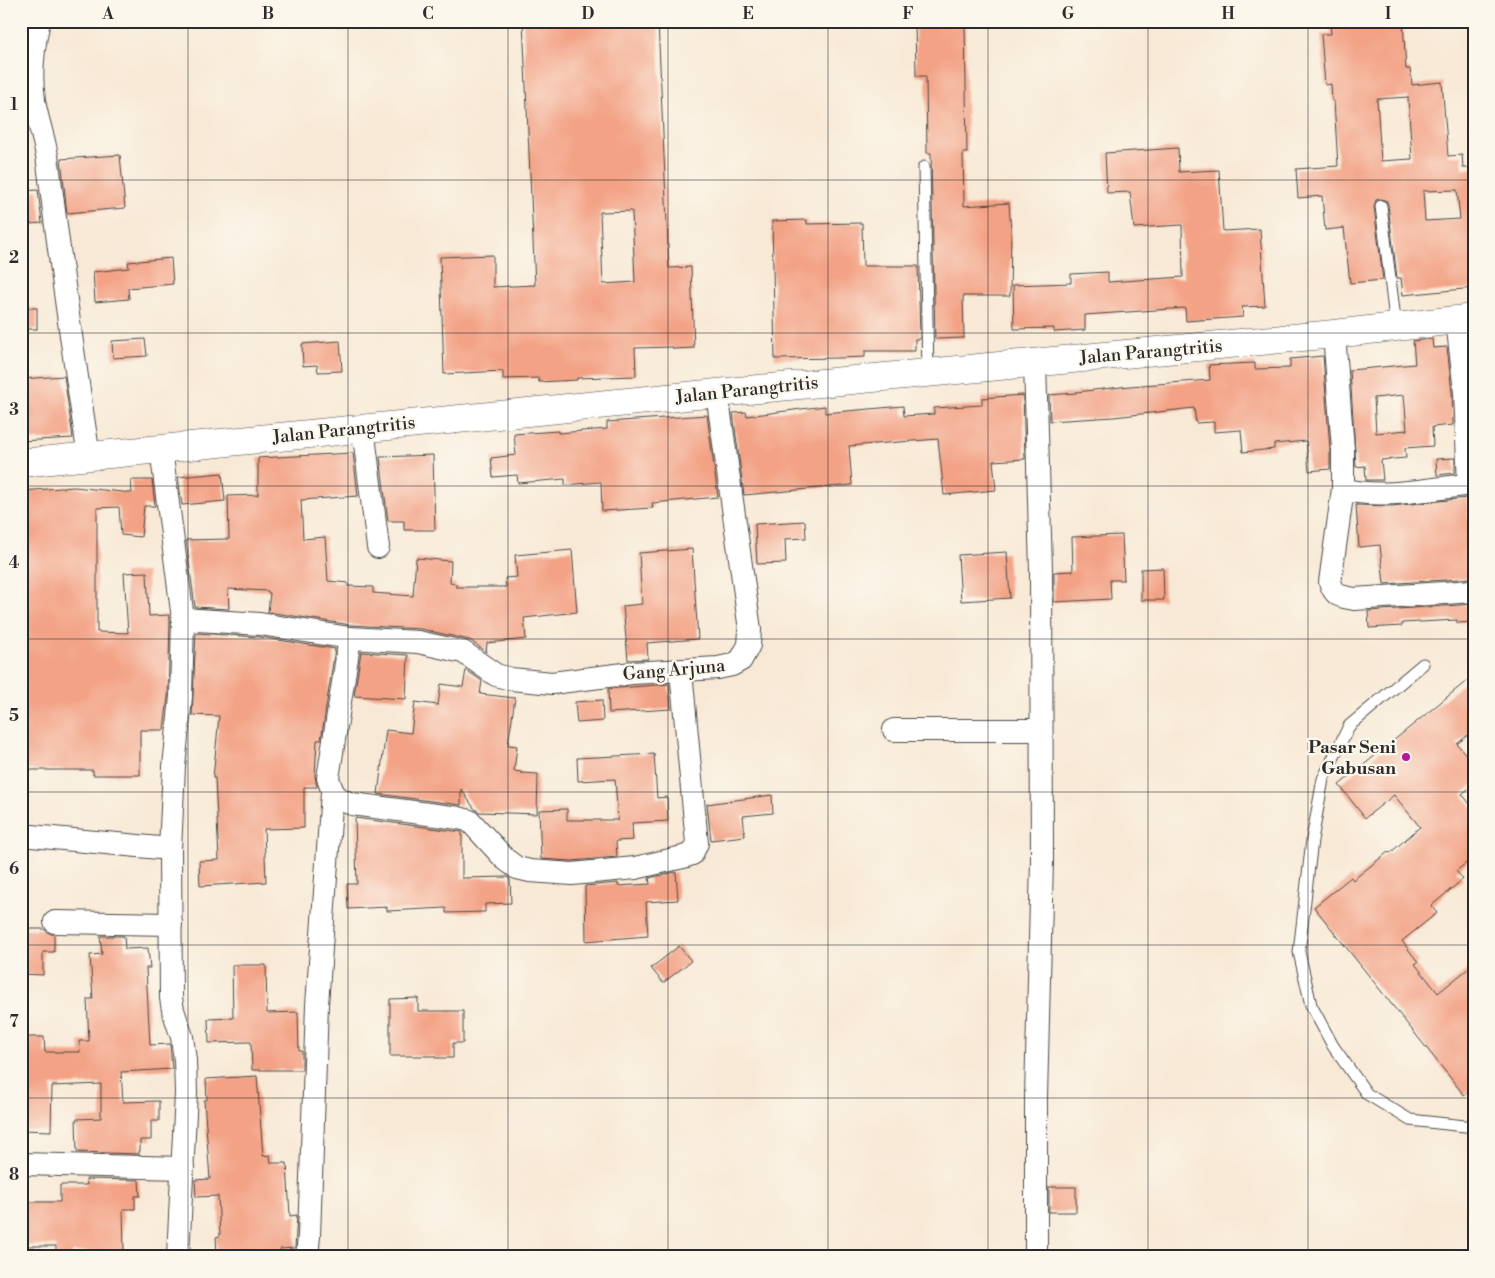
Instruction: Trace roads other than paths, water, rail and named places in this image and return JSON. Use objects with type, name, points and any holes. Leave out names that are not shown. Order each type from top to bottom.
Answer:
[{"type":"main road","name":"Jalan Parangtritis","points":[[21,463],[717,393],[1334,334],[1465,319]]},
{"type":"street","points":[[39,21],[34,44],[32,73],[34,102],[30,120],[47,152],[65,296],[89,457]]},
{"type":"street","points":[[1343,489],[1358,493],[1389,493],[1471,484],[1465,392],[1465,319]]},
{"type":"street","points":[[1334,334],[1343,449],[1343,489],[1330,582],[1333,592],[1339,596],[1354,599],[1474,591]]},
{"type":"street","points":[[1035,363],[1041,570],[1042,851],[1036,1097],[1036,1257]]},
{"type":"street","name":"Gang Arjuna","points":[[350,638],[418,642],[463,652],[496,675],[511,679],[552,683],[632,673],[718,668],[732,665],[741,660],[749,645],[750,630],[717,393]]},
{"type":"street","points":[[363,428],[378,547]]},
{"type":"street","points":[[161,449],[183,619],[181,697],[174,767],[170,849],[171,998],[182,1037],[186,1093],[178,1257]]},
{"type":"street","points":[[183,619],[260,624],[350,638],[328,778],[332,792],[317,1005],[307,1257]]},
{"type":"street","points":[[332,792],[339,800],[352,804],[470,821],[505,859],[517,868],[530,872],[572,874],[599,872],[635,868],[692,854],[697,843],[681,671]]},
{"type":"street","points":[[894,730],[1041,730]]},
{"type":"street","points":[[21,835],[170,849]]},
{"type":"street","points":[[55,922],[171,924]]},
{"type":"street","points":[[21,1164],[183,1168]]},
{"type":"lane","points":[[924,167],[928,373]]},
{"type":"lane","points":[[1381,206],[1396,327]]},
{"type":"lane","points":[[1423,664],[1349,726],[1323,779],[1312,840],[1299,952],[1311,1005],[1333,1046],[1368,1094],[1410,1120],[1474,1128]]},
{"type":"place","name":"Pasar Seni Gabusan","points":[[1406,757]]}]
